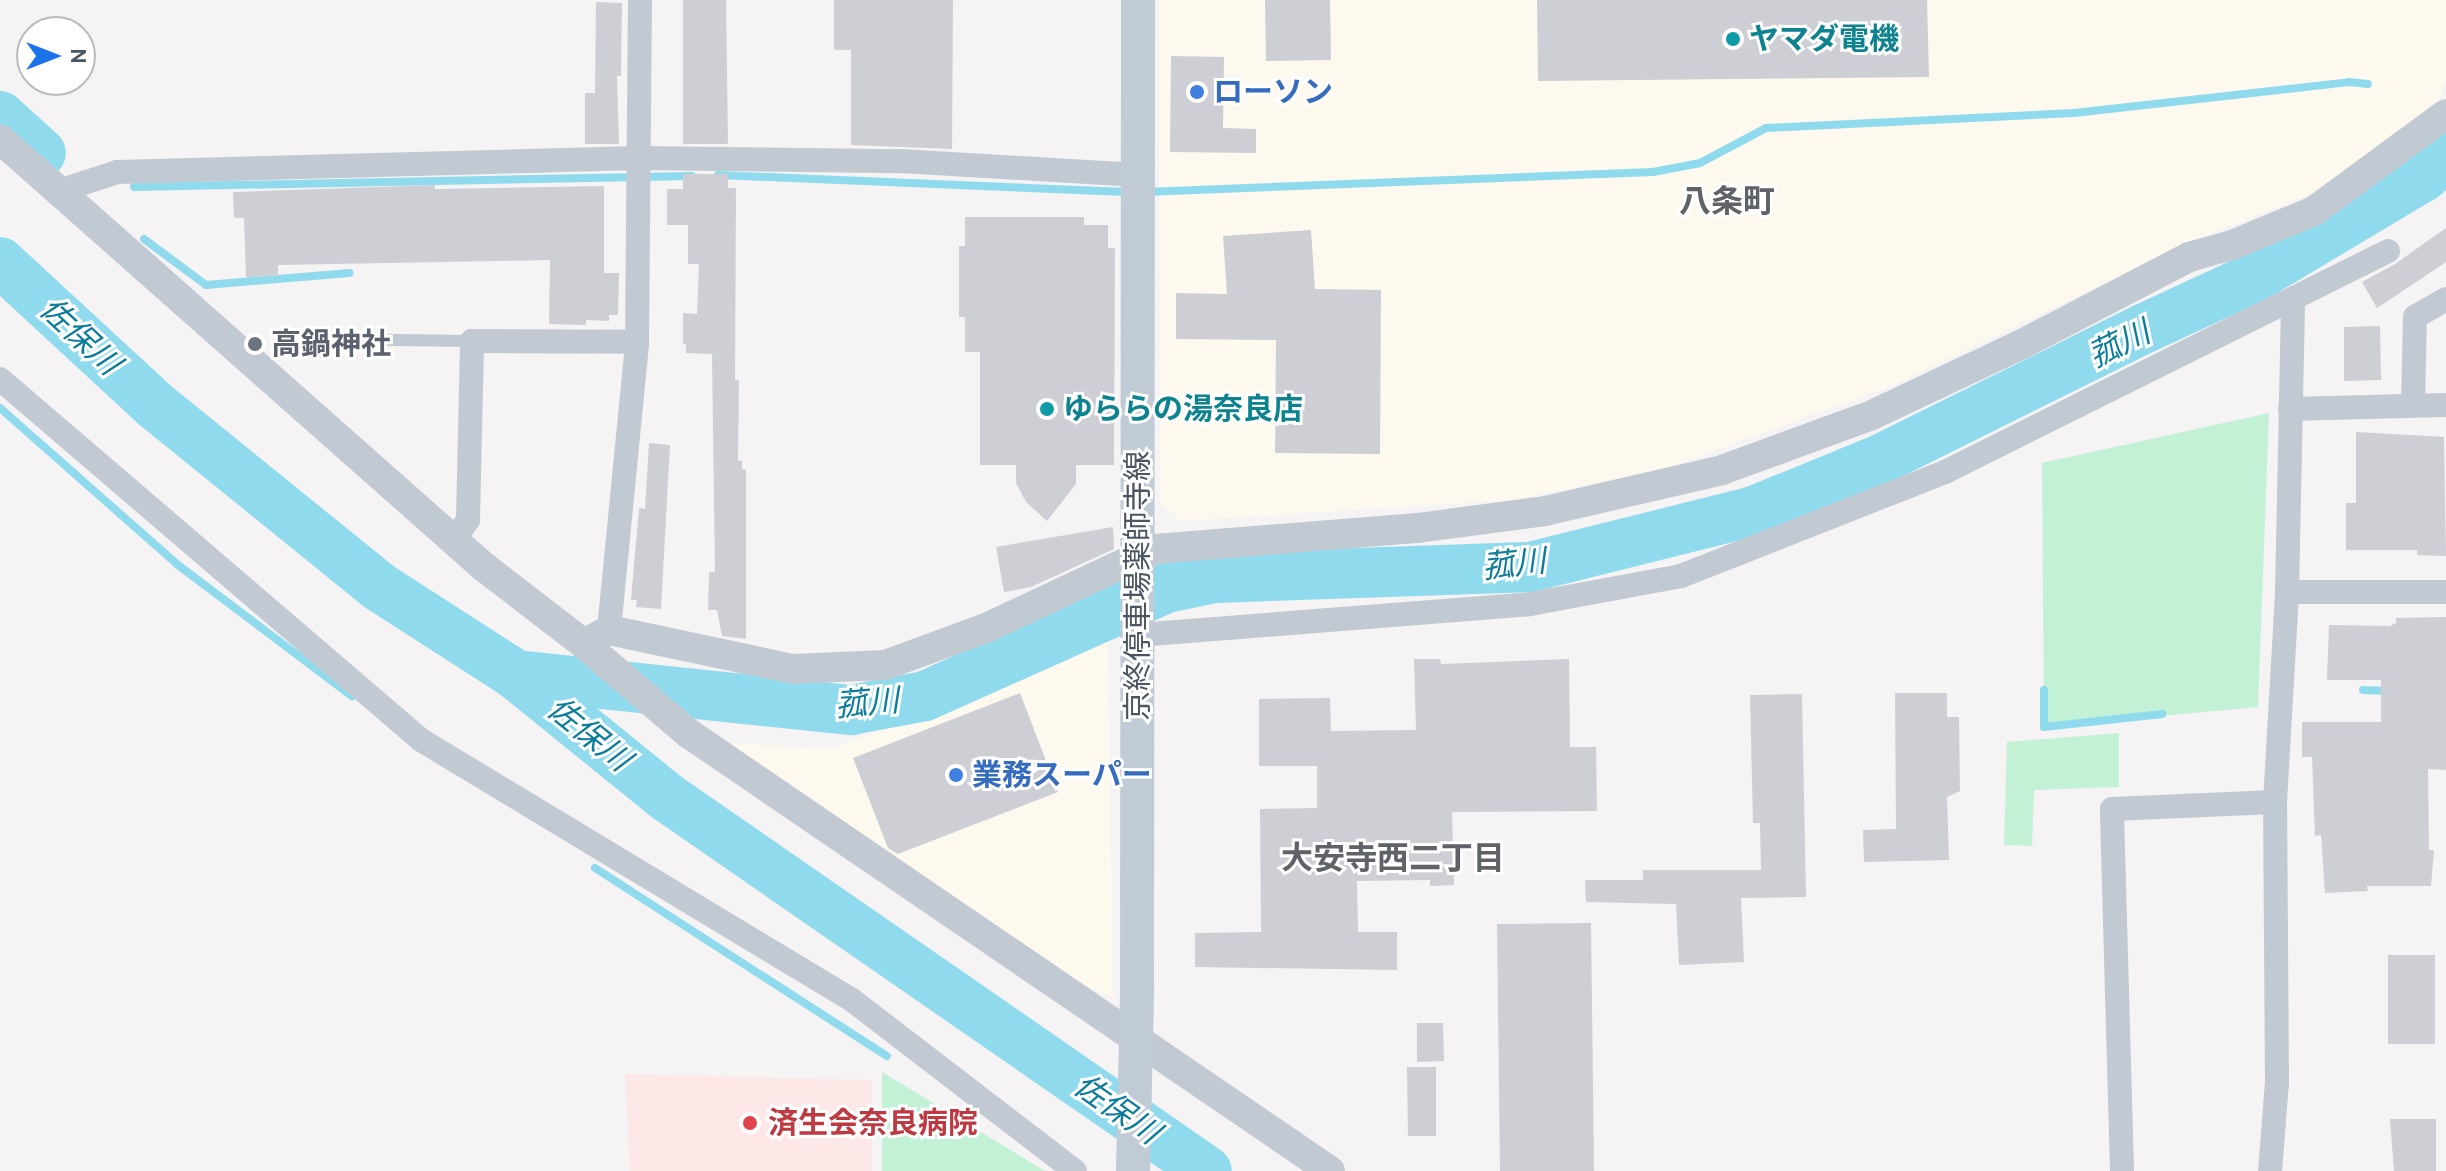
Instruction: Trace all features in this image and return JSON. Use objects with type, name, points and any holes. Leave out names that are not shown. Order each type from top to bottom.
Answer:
[{"type":"main road","name":"京終停車場薬師寺線","points":[[1133,1171],[1138,631],[1138,0]]},
{"type":"street","points":[[596,637],[637,342],[640,0]]},
{"type":"street","points":[[596,637],[793,669],[885,665],[1138,567],[1155,549],[1418,528],[1545,511],[1722,470],[1872,415],[2022,344],[2189,257],[2232,245],[2314,211],[2446,114]]},
{"type":"street","points":[[0,139],[453,540],[596,637],[688,733],[1136,1049],[1330,1171]]},
{"type":"street","points":[[59,191],[117,172],[639,158],[901,161],[1138,175]]},
{"type":"street","points":[[1138,631],[1530,604],[1681,576],[1945,472],[2388,251]]},
{"type":"street","points":[[2413,404],[2415,317],[2446,299]]},
{"type":"street","points":[[2270,1171],[2277,1083],[2275,802],[2287,592],[2293,300]]},
{"type":"street","points":[[453,540],[468,520],[472,341],[637,342]]},
{"type":"street","points":[[0,379],[421,740],[852,1000],[1075,1171]]},
{"type":"street","points":[[2290,409],[2446,405]]},
{"type":"street","points":[[2287,592],[2446,592]]},
{"type":"street","points":[[2122,1171],[2112,809],[2275,802]]},
{"type":"lane","points":[[324,339],[472,341]]},
{"type":"shaded area","points":[[1159,0],[2446,0],[2446,78],[2437,106],[2329,186],[2180,246],[1896,384],[1664,469],[1512,500],[1181,521],[1160,502]]},
{"type":"shaded area","points":[[1108,633],[1113,998],[1075,981],[722,743],[830,749],[982,692]]},
{"type":"shaded area","name":"済生会奈良病院","points":[[625,1074],[872,1080],[872,1171],[630,1171]]},
{"type":"green space","points":[[2269,413],[2258,707],[2044,727],[2042,463]]},
{"type":"green space","points":[[2119,733],[2119,787],[2034,790],[2032,846],[2004,845],[2007,742]]},
{"type":"green space","points":[[882,1072],[1045,1171],[882,1171]]},
{"type":"building","points":[[683,0],[726,0],[728,144],[683,144]]},
{"type":"building","points":[[834,0],[953,0],[952,149],[851,145],[851,50],[834,50]]},
{"type":"building","points":[[1265,0],[1330,0],[1331,60],[1266,61]]},
{"type":"building","name":"ヤマダ電機","points":[[1537,0],[1927,0],[1929,77],[1538,81]]},
{"type":"building","points":[[596,2],[622,3],[621,76],[617,76],[619,144],[585,144],[585,93],[595,93]]},
{"type":"building","name":"ローソン","points":[[1171,56],[1224,57],[1223,128],[1256,129],[1256,153],[1170,152]]},
{"type":"building","points":[[683,174],[728,174],[728,188],[736,188],[735,380],[739,380],[738,461],[742,461],[742,469],[746,470],[746,639],[722,636],[717,610],[708,610],[709,572],[715,572],[712,354],[686,353],[683,313],[697,314],[699,264],[688,264],[688,225],[667,225],[667,189],[683,189]]},
{"type":"building","points":[[435,185],[435,189],[604,186],[604,273],[619,273],[618,315],[609,315],[609,321],[586,320],[586,325],[549,324],[550,260],[278,265],[278,276],[246,277],[244,218],[234,218],[233,192]]},
{"type":"building","name":"ゆららの湯奈良店","points":[[965,217],[1084,217],[1084,225],[1108,225],[1108,248],[1115,248],[1114,465],[1076,465],[1076,484],[1047,521],[1026,502],[1016,483],[1016,465],[980,465],[980,352],[965,352],[965,317],[959,317],[959,246],[965,246]]},
{"type":"building","points":[[2446,228],[2446,262],[2377,308],[2362,282],[2395,264]]},
{"type":"building","points":[[1311,230],[1315,289],[1381,290],[1380,454],[1275,453],[1276,340],[1176,339],[1176,293],[1227,294],[1223,236]]},
{"type":"building","points":[[2380,326],[2381,380],[2344,381],[2344,327]]},
{"type":"building","points":[[2356,432],[2444,437],[2446,556],[2417,555],[2417,550],[2346,550],[2346,503],[2356,503]]},
{"type":"building","points":[[649,443],[670,445],[661,609],[636,607],[637,600],[631,600],[639,508],[645,509]]},
{"type":"building","points":[[1113,527],[1114,549],[1031,587],[1004,592],[996,547]]},
{"type":"building","points":[[2446,617],[2446,770],[2428,769],[2429,850],[2434,850],[2431,886],[2367,886],[2368,891],[2325,893],[2321,835],[2315,836],[2312,757],[2302,757],[2302,722],[2381,722],[2381,680],[2327,680],[2329,625],[2390,626],[2396,623],[2396,618]]},
{"type":"building","points":[[1414,659],[1440,659],[1441,664],[1569,659],[1570,747],[1596,747],[1597,811],[1452,812],[1454,885],[1430,886],[1430,880],[1357,881],[1358,932],[1397,932],[1397,970],[1195,967],[1195,933],[1261,932],[1260,809],[1317,808],[1317,766],[1259,766],[1259,699],[1330,698],[1331,731],[1416,730]]},
{"type":"building","name":"業務スーパー","points":[[1020,693],[1058,792],[898,854],[888,848],[853,758]]},
{"type":"building","points":[[1895,693],[1947,693],[1947,717],[1959,717],[1960,791],[1947,797],[1949,860],[1864,862],[1863,830],[1896,829]]},
{"type":"building","points":[[1802,694],[1806,897],[1741,898],[1744,962],[1679,965],[1676,904],[1586,902],[1585,880],[1643,880],[1643,870],[1761,870],[1760,823],[1753,823],[1750,695]]},
{"type":"building","points":[[1591,923],[1594,1171],[1500,1171],[1497,924]]},
{"type":"building","points":[[2388,955],[2435,955],[2435,1044],[2388,1044]]},
{"type":"building","points":[[1417,1023],[1443,1023],[1444,1061],[1417,1062]]},
{"type":"building","points":[[1407,1067],[1436,1067],[1436,1136],[1408,1136]]},
{"type":"building","points":[[2390,1119],[2436,1119],[2436,1171],[2394,1171]]},
{"type":"waterway","points":[[1145,192],[1653,172],[1700,163],[1766,128],[2074,113],[2349,82],[2368,84]]},
{"type":"waterway","points":[[0,116],[41,153]]},
{"type":"waterway","name":"菰川","points":[[516,675],[851,710],[925,696],[1166,588],[1215,578],[1530,567],[1754,511],[1881,459],[2255,277],[2423,177],[2446,157]]},
{"type":"waterway","points":[[718,175],[1132,192]]},
{"type":"waterway","points":[[134,187],[692,176]]},
{"type":"waterway","points":[[144,239],[206,285],[350,273]]},
{"type":"waterway","name":"佐保川","points":[[0,262],[156,406],[378,586],[516,675],[668,798],[1207,1171]]},
{"type":"waterway","points":[[0,408],[178,565],[352,696]]},
{"type":"waterway","points":[[2044,690],[2044,727],[2162,714]]},
{"type":"waterway","points":[[2363,690],[2389,691]]},
{"type":"waterway","points":[[595,868],[887,1056]]},
{"type":"place","name":"ヤマダ電機","points":[[1733,39]]},
{"type":"place","name":"ローソン","points":[[1197,92]]},
{"type":"place","name":"高鍋神社","points":[[255,344]]},
{"type":"place","name":"ゆららの湯奈良店","points":[[1047,409]]},
{"type":"place","name":"業務スーパー","points":[[956,775]]},
{"type":"place","name":"済生会奈良病院","points":[[750,1123]]},
{"type":"district","name":"八条町","points":[[1727,201]]},
{"type":"district","name":"大安寺西二丁目","points":[[1393,858]]}]
